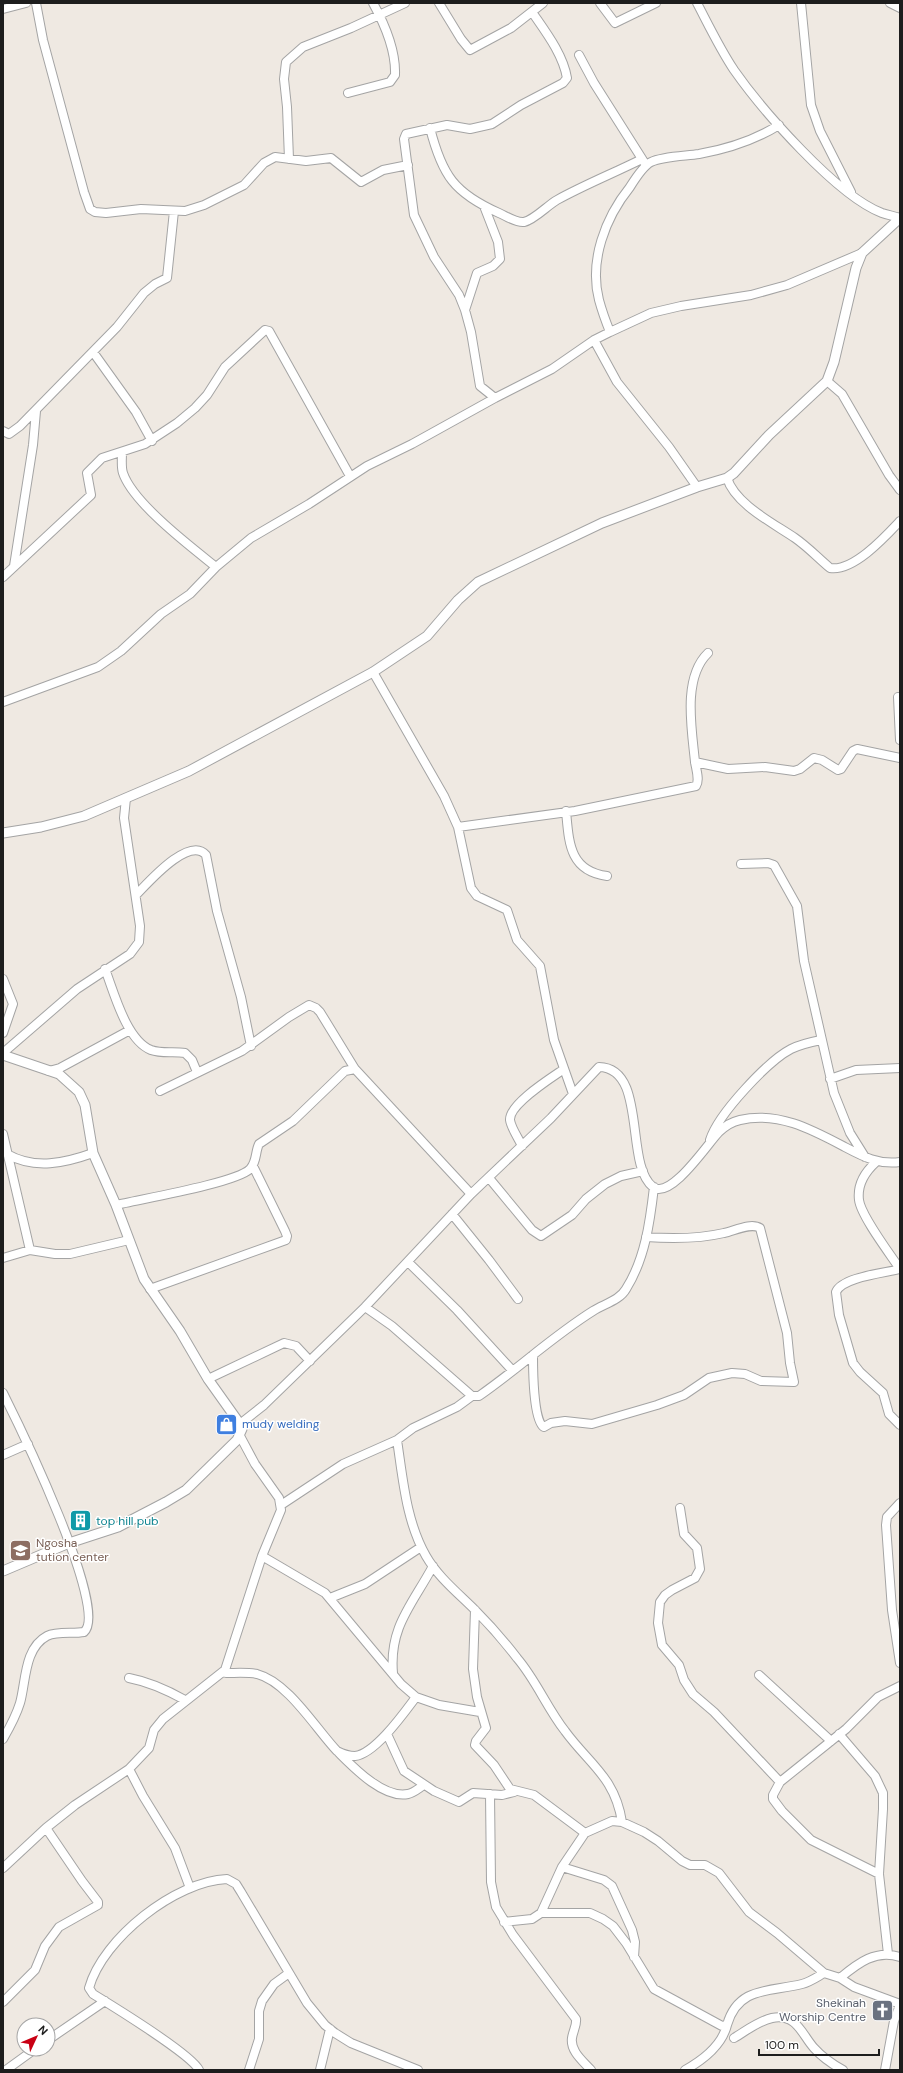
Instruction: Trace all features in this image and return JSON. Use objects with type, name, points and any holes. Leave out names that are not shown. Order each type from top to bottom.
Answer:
[{"type":"street","points":[[3,9],[26,3]]},
{"type":"street","points":[[36,3],[43,40],[84,192],[90,208],[95,212],[106,213],[141,209],[174,211],[196,208],[244,185],[269,160],[275,157],[306,161],[331,158],[361,182],[383,170],[408,165]]},
{"type":"street","points":[[348,93],[390,82],[396,75],[391,48],[380,15],[373,3]]},
{"type":"street","points":[[289,159],[287,107],[284,79],[286,62],[302,47],[380,15],[405,3]]},
{"type":"street","points":[[438,3],[461,39],[470,50],[511,28],[543,3]]},
{"type":"street","points":[[600,3],[615,23],[656,3]]},
{"type":"street","points":[[697,3],[734,69],[757,101],[779,125],[826,173],[853,196],[882,213],[900,218]]},
{"type":"street","points":[[801,3],[811,105],[820,131],[853,196]]},
{"type":"street","points":[[890,3],[900,8]]},
{"type":"street","points":[[495,398],[482,389],[479,382],[471,332],[459,295],[434,257],[416,222],[404,139],[405,135],[430,128],[447,126],[460,129],[470,129],[492,124],[521,105],[558,87],[566,80],[563,65],[551,40],[532,12]]},
{"type":"street","points":[[579,55],[598,90],[644,162]]},
{"type":"street","points":[[430,128],[437,152],[447,175],[462,193],[484,206],[514,220],[526,221],[549,204],[575,190],[644,162],[718,150],[764,135],[779,125]]},
{"type":"street","points":[[610,332],[599,300],[596,281],[597,264],[602,236],[626,191],[644,162]]},
{"type":"street","points":[[465,310],[477,273],[493,266],[500,259],[498,242],[484,206]]},
{"type":"street","points":[[4,434],[20,426],[36,411],[117,327],[144,293],[168,277],[174,211]]},
{"type":"street","points":[[3,702],[98,667],[121,651],[161,614],[190,594],[216,568],[251,538],[314,501],[350,476],[495,398],[552,370],[594,340],[651,313],[681,306],[751,295],[787,285],[862,253],[900,218]]},
{"type":"street","points":[[3,833],[41,827],[84,816],[189,771],[373,672],[427,636],[473,584],[579,533],[697,487],[727,478],[734,473],[775,429],[827,381],[834,362],[856,268],[862,253]]},
{"type":"street","points":[[3,577],[46,539],[91,495],[87,473],[92,467],[102,458],[152,441],[195,408],[207,395],[225,367],[262,331],[267,330],[350,476]]},
{"type":"street","points":[[594,340],[617,382],[669,447],[697,487]]},
{"type":"street","points":[[93,352],[136,412],[152,441]]},
{"type":"street","points":[[827,381],[842,394],[889,475],[900,490]]},
{"type":"street","points":[[14,566],[33,445],[36,411]]},
{"type":"street","points":[[122,452],[123,473],[135,492],[167,526],[216,568]]},
{"type":"street","points":[[727,478],[735,494],[776,527],[796,539],[830,568],[837,569],[858,560],[900,522]]},
{"type":"street","points":[[458,827],[575,810],[695,787],[698,784],[690,720],[691,704],[696,674],[700,662],[708,653]]},
{"type":"street","points":[[373,672],[444,796],[458,827],[471,888],[474,893],[483,899],[507,910],[517,940],[540,966],[554,1040],[574,1094]]},
{"type":"street","points":[[898,697],[900,740]]},
{"type":"street","points":[[695,762],[728,769],[765,767],[794,771],[800,769],[810,760],[816,758],[838,770],[841,769],[856,749],[900,758]]},
{"type":"street","points":[[3,1571],[69,1543],[118,1527],[166,1502],[186,1490],[240,1436],[242,1429],[208,1379],[177,1326],[144,1279],[116,1205],[93,1153],[86,1105],[80,1092],[65,1078],[3,1054],[77,989],[105,969],[130,954],[139,942],[140,926],[124,818],[126,798]]},
{"type":"street","points":[[566,811],[571,847],[577,863],[591,873],[606,876]]},
{"type":"street","points":[[136,895],[165,866],[181,854],[201,851],[206,855],[217,911],[241,997],[251,1046]]},
{"type":"street","points":[[741,864],[768,863],[774,865],[797,906],[804,961],[830,1079],[847,1127],[865,1157]]},
{"type":"street","points":[[105,969],[118,1005],[130,1030],[150,1050],[185,1053],[192,1060],[197,1072]]},
{"type":"street","points":[[3,980],[13,1004],[3,1033]]},
{"type":"street","points":[[160,1091],[251,1046],[305,1006],[312,1005],[320,1012],[355,1069],[471,1194]]},
{"type":"street","points":[[49,1071],[60,1068],[130,1030]]},
{"type":"street","points":[[709,1142],[718,1121],[734,1102],[782,1055],[806,1043],[821,1040]]},
{"type":"street","points":[[240,1424],[310,1361],[408,1262],[471,1194],[522,1146],[599,1067],[610,1070],[618,1076],[623,1083],[630,1101],[643,1171],[649,1182],[654,1187],[663,1189],[674,1182],[709,1142],[731,1123],[746,1118],[775,1118],[809,1128],[876,1162],[900,1162]]},
{"type":"street","points":[[830,1079],[856,1070],[900,1068]]},
{"type":"street","points":[[116,1205],[221,1181],[244,1174],[253,1166],[259,1144],[293,1121],[345,1071],[355,1069]]},
{"type":"street","points":[[522,1146],[510,1121],[511,1115],[515,1109],[534,1091],[564,1069]]},
{"type":"street","points":[[3,1134],[30,1250]]},
{"type":"street","points":[[7,1154],[25,1162],[38,1164],[76,1159],[93,1153]]},
{"type":"street","points":[[876,1162],[863,1176],[859,1200],[863,1211],[900,1269],[854,1280],[840,1286],[836,1292],[836,1297],[845,1338],[853,1363],[860,1372],[883,1394],[889,1414],[900,1425]]},
{"type":"street","points":[[150,1289],[286,1239],[285,1231],[253,1166]]},
{"type":"street","points":[[489,1178],[532,1230],[541,1236],[572,1215],[586,1198],[604,1184],[621,1176],[643,1171]]},
{"type":"street","points":[[281,1505],[342,1464],[397,1440],[413,1428],[458,1407],[472,1396],[479,1396],[581,1319],[622,1294],[638,1266],[651,1218],[654,1187]]},
{"type":"street","points":[[452,1214],[518,1299]]},
{"type":"street","points":[[533,1355],[534,1396],[540,1423],[544,1427],[551,1423],[565,1421],[592,1424],[658,1405],[684,1395],[709,1378],[732,1373],[745,1374],[761,1381],[794,1382],[787,1333],[760,1228],[754,1226],[686,1239],[646,1237]]},
{"type":"street","points":[[3,1258],[30,1250],[55,1254],[70,1254],[129,1240]]},
{"type":"street","points":[[408,1262],[457,1310],[512,1370]]},
{"type":"street","points":[[365,1306],[392,1326],[472,1396]]},
{"type":"street","points":[[208,1379],[284,1343],[296,1346],[310,1361]]},
{"type":"street","points":[[3,1392],[28,1444],[69,1543],[85,1588],[89,1612],[89,1625],[84,1632],[46,1637],[35,1649],[24,1676],[21,1700],[17,1713],[3,1739]]},
{"type":"street","points":[[3,1868],[46,1828],[75,1805],[129,1768],[148,1748],[158,1724],[185,1700],[225,1670],[262,1556],[279,1519],[281,1505],[279,1498],[255,1464],[240,1436]]},
{"type":"street","points":[[397,1440],[408,1512],[421,1547],[433,1566],[475,1610],[519,1660],[550,1711],[566,1733],[601,1771],[616,1798],[622,1822]]},
{"type":"street","points":[[3,1456],[28,1444]]},
{"type":"street","points":[[900,1503],[890,1513],[887,1520],[896,1587],[897,1654],[900,1663]]},
{"type":"street","points":[[680,1508],[682,1529],[685,1536],[697,1548],[700,1568],[695,1578],[672,1590],[662,1598],[658,1610],[659,1637],[662,1645],[678,1665],[692,1694],[714,1712],[780,1782]]},
{"type":"street","points":[[330,1598],[365,1584],[421,1547]]},
{"type":"street","points":[[262,1556],[320,1588],[394,1673],[401,1684],[416,1698],[439,1705],[480,1712]]},
{"type":"street","points":[[394,1673],[392,1650],[394,1637],[405,1614],[433,1566]]},
{"type":"street","points":[[475,1610],[473,1669],[480,1712],[486,1728],[476,1741],[475,1745],[494,1765],[510,1789],[514,1792]]},
{"type":"street","points":[[226,1673],[256,1674],[272,1682],[294,1699],[337,1752],[361,1775],[391,1792],[406,1794],[424,1785]]},
{"type":"street","points":[[759,1675],[831,1741]]},
{"type":"street","points":[[129,1678],[144,1681],[164,1688],[185,1700]]},
{"type":"street","points":[[880,1874],[838,1855],[804,1835],[773,1799],[773,1795],[780,1782],[831,1741],[878,1697],[900,1686]]},
{"type":"street","points":[[337,1752],[345,1755],[358,1755],[387,1734],[416,1698]]},
{"type":"street","points":[[387,1734],[400,1766],[408,1775],[456,1801],[462,1800],[473,1792],[502,1795],[514,1792],[534,1795],[585,1833]]},
{"type":"street","points":[[839,1734],[875,1776],[882,1793],[883,1809],[880,1874],[888,1954]]},
{"type":"street","points":[[129,1768],[143,1796],[175,1848],[190,1888]]},
{"type":"street","points":[[490,1794],[491,1882],[496,1907],[504,1922],[576,2019],[572,2042],[573,2048],[591,2070]]},
{"type":"street","points":[[504,1922],[532,1919],[541,1913],[562,1867],[585,1833],[607,1822],[622,1822],[652,1836],[686,1864],[705,1865],[718,1873],[749,1912],[777,1933],[824,1973],[840,1978],[854,1987],[900,2004],[894,2021],[885,2070]]},
{"type":"street","points":[[3,2002],[35,1970],[45,1946],[59,1926],[98,1905],[98,1902],[46,1828]]},
{"type":"street","points":[[562,1867],[604,1880],[612,1886],[632,1930],[635,1942],[634,1957]]},
{"type":"street","points":[[199,2070],[194,2064],[159,2037],[92,1994],[89,1988],[94,1973],[103,1958],[116,1943],[150,1912],[190,1888],[227,1878],[236,1884],[307,2003],[330,2029],[351,2043],[418,2070]]},
{"type":"street","points":[[541,1913],[583,1912],[598,1916],[617,1931],[649,1983],[658,1992],[722,2026],[726,2025]]},
{"type":"street","points":[[840,1978],[860,1962],[888,1954],[900,1957]]},
{"type":"street","points":[[249,2070],[259,2039],[260,2011],[262,2001],[274,1984],[289,1973]]},
{"type":"street","points":[[685,2070],[715,2046],[722,2038],[733,2008],[738,2002],[746,1997],[772,1989],[804,1984],[824,1973]]},
{"type":"street","points":[[56,2035],[105,2001]]},
{"type":"street","points":[[734,2038],[760,2022],[773,2018],[790,2020],[802,2029],[812,2046],[822,2056],[843,2070]]},
{"type":"street","points":[[320,2070],[330,2029]]},
{"type":"street","points":[[9,2069],[25,2057]]},
{"type":"place","name":"mudy welding","points":[[227,1424]]},
{"type":"place","name":"top hill pub","points":[[81,1521]]},
{"type":"place","name":"Ngosha tution center","points":[[21,1550]]},
{"type":"place","name":"Shekinah Worship Centre","points":[[882,2010]]}]
